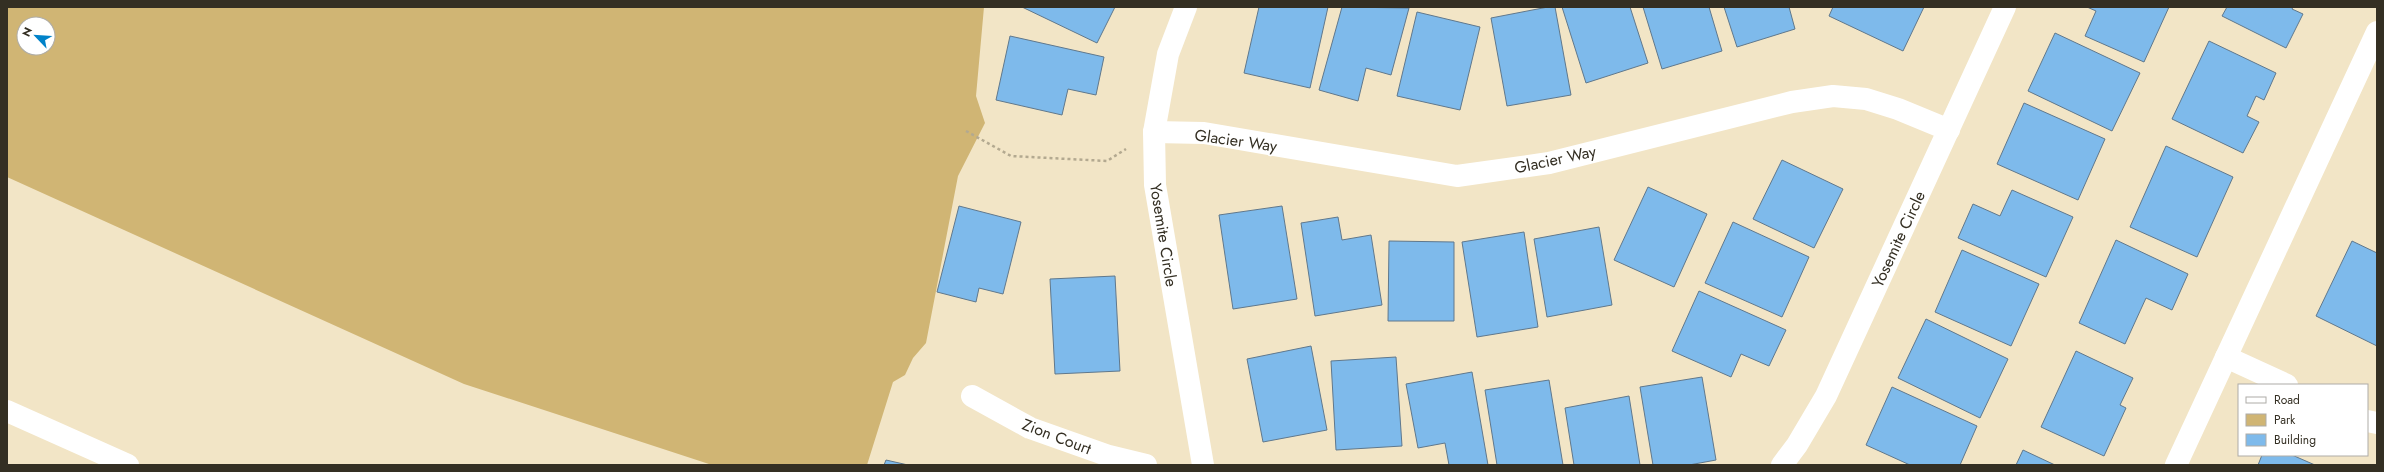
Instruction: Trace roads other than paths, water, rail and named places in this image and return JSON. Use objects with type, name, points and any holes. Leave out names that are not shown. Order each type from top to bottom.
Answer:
[{"type":"street","name":"Yosemite Circle","points":[[1186,7],[1168,54],[1154,132],[1155,185],[1203,465]]},
{"type":"street","name":"Yosemite Circle","points":[[1782,465],[1797,445],[1826,396],[2005,7]]},
{"type":"street","points":[[2176,465],[2377,32]]},
{"type":"street","name":"Glacier Way","points":[[1154,132],[1204,133],[1457,176],[1549,163],[1792,102],[1833,96],[1866,99],[1898,108],[1948,130]]},
{"type":"street","points":[[2226,357],[2285,384]]},
{"type":"street","name":"Zion Court","points":[[972,396],[1030,428],[1109,456],[1146,465]]},
{"type":"street","points":[[7,412],[128,465]]}]
